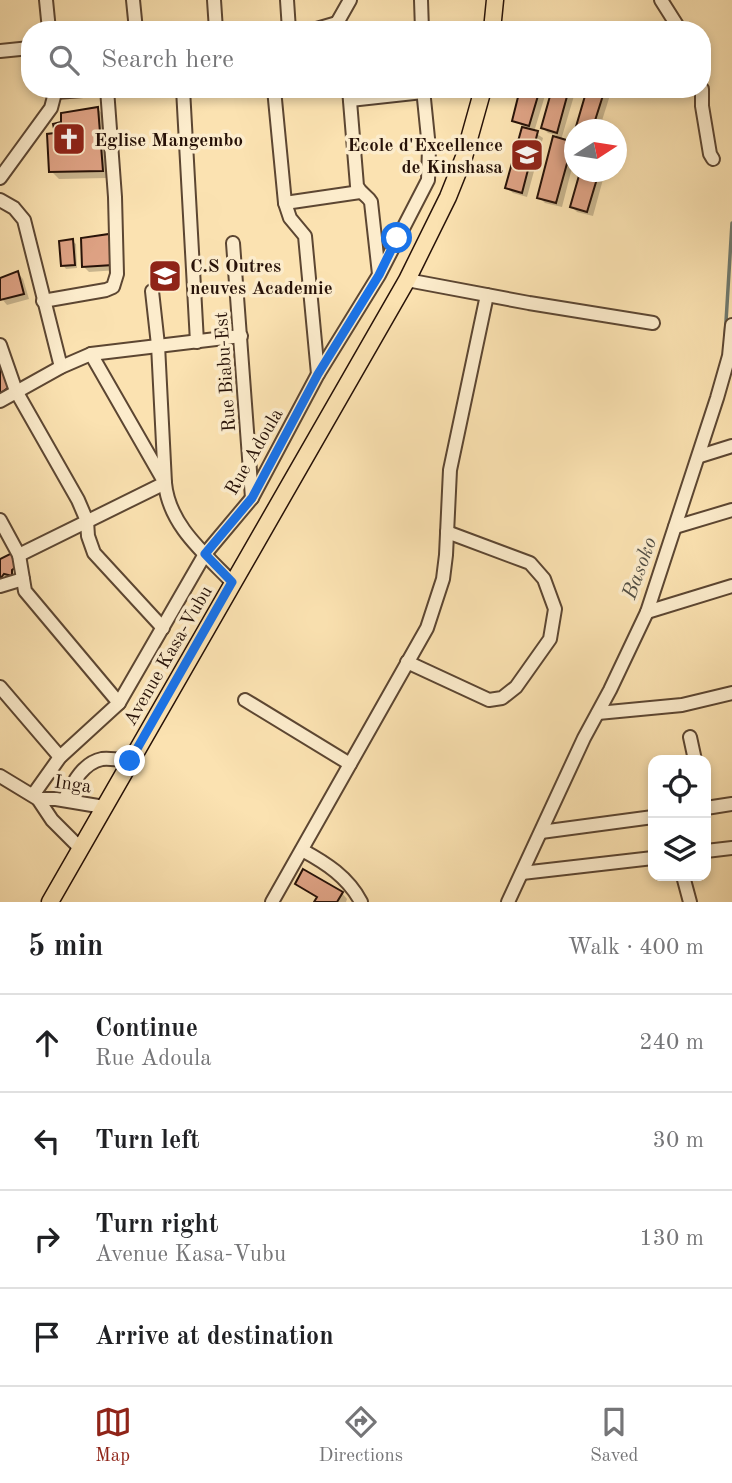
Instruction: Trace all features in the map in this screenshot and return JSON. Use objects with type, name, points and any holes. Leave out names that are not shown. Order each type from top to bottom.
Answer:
[{"type":"main road","points":[[493,21],[495,0]]},
{"type":"main road","name":"Avenue Kasa-Vubu","points":[[50,902],[407,280],[458,172],[471,137],[480,98]]},
{"type":"street","points":[[46,0],[48,21]]},
{"type":"street","points":[[133,0],[135,21]]},
{"type":"street","points":[[214,0],[215,21]]},
{"type":"street","points":[[287,0],[288,21]]},
{"type":"street","points":[[340,21],[350,0]]},
{"type":"street","points":[[421,0],[422,21]]},
{"type":"street","points":[[661,0],[674,21]]},
{"type":"street","points":[[0,51],[21,49]]},
{"type":"street","points":[[0,178],[51,108],[54,98]]},
{"type":"street","points":[[43,301],[114,287],[117,274],[115,197],[108,98]]},
{"type":"street","points":[[183,98],[197,342]]},
{"type":"street","points":[[275,98],[285,203],[290,218],[305,236],[318,374]]},
{"type":"street","points":[[349,98],[357,187],[371,202],[379,275]]},
{"type":"street","name":"Rue Adoula","points":[[35,797],[60,757],[119,703],[205,554],[252,498],[318,374],[379,275],[428,180],[429,148],[424,98]]},
{"type":"street","points":[[702,98],[713,159]]},
{"type":"street","points":[[285,203],[360,192]]},
{"type":"street","points":[[0,200],[14,208],[24,220],[61,367]]},
{"type":"street","name":"Rue Biabu-Est","points":[[233,243],[252,498]]},
{"type":"street","points":[[407,280],[653,323]]},
{"type":"street","points":[[152,291],[168,504],[177,523],[232,582]]},
{"type":"street","points":[[272,902],[427,628],[443,579],[450,470],[487,295]]},
{"type":"street","points":[[508,902],[647,612],[700,456],[729,356],[732,325]]},
{"type":"street","points":[[0,401],[61,367],[91,354],[241,336]]},
{"type":"street","points":[[0,345],[16,391],[78,500],[87,521],[88,536],[94,553],[163,628]]},
{"type":"street","points":[[91,354],[165,483]]},
{"type":"street","points":[[700,456],[732,446]]},
{"type":"street","points":[[19,555],[165,483]]},
{"type":"street","points":[[675,527],[732,510]]},
{"type":"street","points":[[0,520],[19,555],[25,591],[119,703]]},
{"type":"street","points":[[407,662],[489,700],[502,698],[516,687],[550,639],[555,609],[544,579],[530,563],[447,532]]},
{"type":"street","points":[[0,586],[23,579]]},
{"type":"street","points":[[647,612],[732,586]]},
{"type":"street","points":[[0,687],[60,757]]},
{"type":"street","points":[[598,713],[682,705],[732,693]]},
{"type":"street","points":[[245,700],[350,764]]},
{"type":"street","points":[[690,737],[694,755]]},
{"type":"street","points":[[64,800],[75,778],[93,763],[102,759],[130,761]]},
{"type":"street","name":"Inga","points":[[0,776],[35,797],[52,820],[80,848]]},
{"type":"street","name":"Inga","points":[[35,797],[104,807]]},
{"type":"street","points":[[711,806],[732,804]]},
{"type":"street","points":[[541,832],[648,818]]},
{"type":"street","points":[[711,850],[732,848]]},
{"type":"street","points":[[302,850],[328,864],[347,881],[361,902]]},
{"type":"street","points":[[522,873],[648,859]]},
{"type":"street","points":[[684,881],[690,902]]},
{"type":"building","points":[[518,98],[537,98],[529,126],[512,121]]},
{"type":"building","points":[[549,98],[567,98],[557,133],[541,128]]},
{"type":"building","points":[[584,98],[602,98],[595,119],[578,119]]},
{"type":"building","points":[[98,107],[103,171],[49,172],[47,134],[55,133],[53,124],[61,122],[61,113]]},
{"type":"building","points":[[522,127],[538,131],[522,193],[505,188]]},
{"type":"building","points":[[553,136],[564,139],[564,174],[556,203],[537,198]]},
{"type":"building","points":[[577,182],[596,182],[587,212],[570,207]]},
{"type":"building","points":[[109,234],[113,265],[82,267],[81,238]]},
{"type":"building","points":[[73,239],[75,265],[61,266],[59,241]]},
{"type":"building","points":[[18,271],[24,294],[0,300],[0,278]]},
{"type":"building","points":[[5,368],[9,387],[0,394],[0,370]]},
{"type":"building","points":[[14,552],[20,564],[12,570],[12,576],[4,574],[0,579],[0,559]]},
{"type":"building","points":[[303,869],[343,892],[337,902],[314,902],[317,897],[295,884]]},
{"type":"waterway","name":"Basoko","points":[[725,338],[732,223]]},
{"type":"place","name":"Eglise Mangembo","points":[[69,139]]},
{"type":"place","name":"Ecole d'Excellence de Kinshasa","points":[[527,155]]},
{"type":"place","name":"C.S Outres neuves Academie","points":[[165,276]]},
{"type":"route","points":[[130,761],[232,582],[205,554],[252,498],[318,374],[379,275],[397,238]]}]
